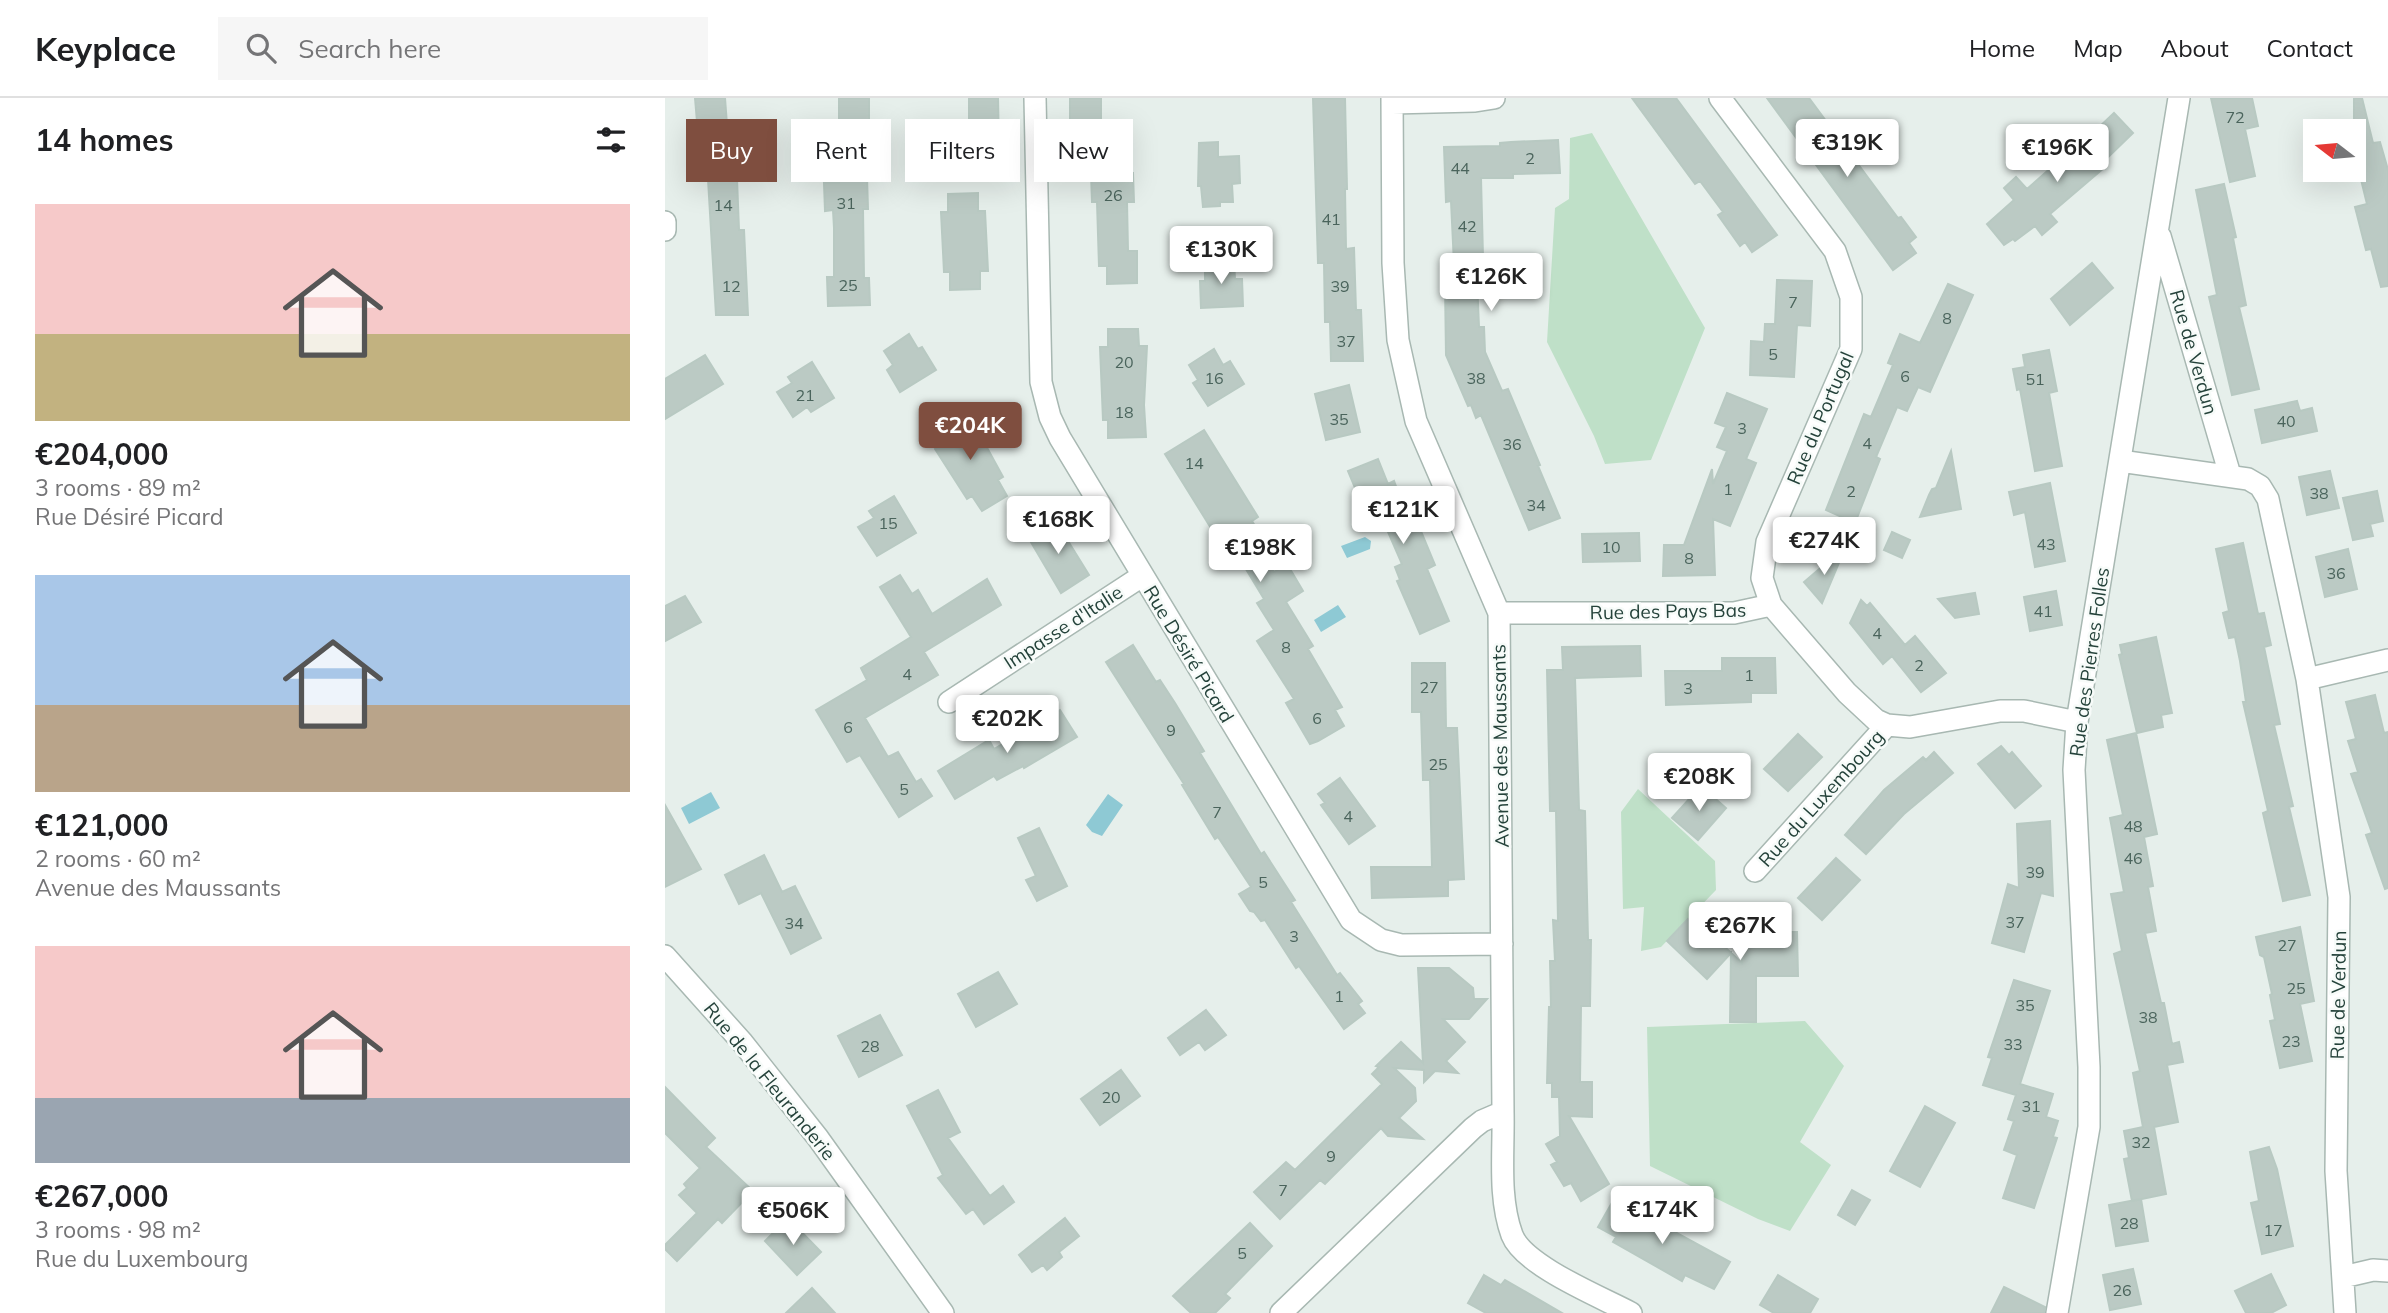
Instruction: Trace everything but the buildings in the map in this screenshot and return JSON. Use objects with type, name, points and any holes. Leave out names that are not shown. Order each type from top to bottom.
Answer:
[{"type":"street","name":"Rue Désiré Picard","points":[[1035,98],[1040,357],[1044,399],[1060,438],[1351,920],[1381,940],[1401,945],[1502,944]]},
{"type":"street","points":[[1392,100],[1475,101],[1495,98]]},
{"type":"street","name":"Rue du Portugal","points":[[1720,98],[1835,251],[1851,297],[1851,349],[1767,542],[1762,578],[1771,605]]},
{"type":"street","name":"Rue des Pierres Folles","points":[[2057,1313],[2089,1127],[2074,771],[2077,722],[2179,98]]},
{"type":"street","name":"Avenue des Maussants","points":[[1392,100],[1393,263],[1398,340],[1416,421],[1499,613],[1504,1204],[1513,1238],[1535,1263],[1631,1313]]},
{"type":"street","points":[[665,222],[665,230]]},
{"type":"street","name":"Rue de Verdun","points":[[2157,229],[2230,475]]},
{"type":"street","name":"Rue de Verdun","points":[[2120,461],[2230,475],[2256,483],[2267,495],[2307,679],[2339,897],[2336,1171],[2345,1313]]},
{"type":"street","name":"Impasse d'Italie","points":[[949,702],[1142,576]]},
{"type":"street","name":"Rue des Pays Bas","points":[[1499,613],[1734,613],[1771,605],[1847,693],[1868,714],[1887,725]]},
{"type":"street","points":[[2307,679],[2388,660]]},
{"type":"street","points":[[1887,725],[1910,727],[2008,711],[2024,711],[2077,722]]},
{"type":"street","name":"Rue du Luxembourg","points":[[1755,871],[1887,725]]},
{"type":"street","name":"Rue de la Fleuranderie","points":[[665,956],[742,1042],[818,1138],[943,1313]]},
{"type":"street","points":[[1281,1313],[1473,1128],[1503,1112]]},
{"type":"street","points":[[2343,1277],[2373,1270],[2388,1271]]},
{"type":"green space","points":[[1592,133],[1705,328],[1651,460],[1605,464],[1547,342],[1555,208],[1569,199],[1570,138]]},
{"type":"green space","points":[[1638,789],[1715,861],[1716,890],[1661,947],[1641,951],[1644,907],[1623,909],[1621,812]]},
{"type":"green space","points":[[1805,1021],[1844,1066],[1800,1142],[1831,1165],[1790,1231],[1758,1219],[1650,1166],[1647,1027]]},
{"type":"water","points":[[1365,537],[1371,541],[1370,549],[1347,558],[1341,546]]},
{"type":"water","points":[[1338,605],[1346,617],[1321,632],[1314,620]]},
{"type":"water","points":[[711,792],[720,808],[689,824],[681,808]]},
{"type":"water","points":[[1108,794],[1123,805],[1102,836],[1092,832],[1086,825]]}]
